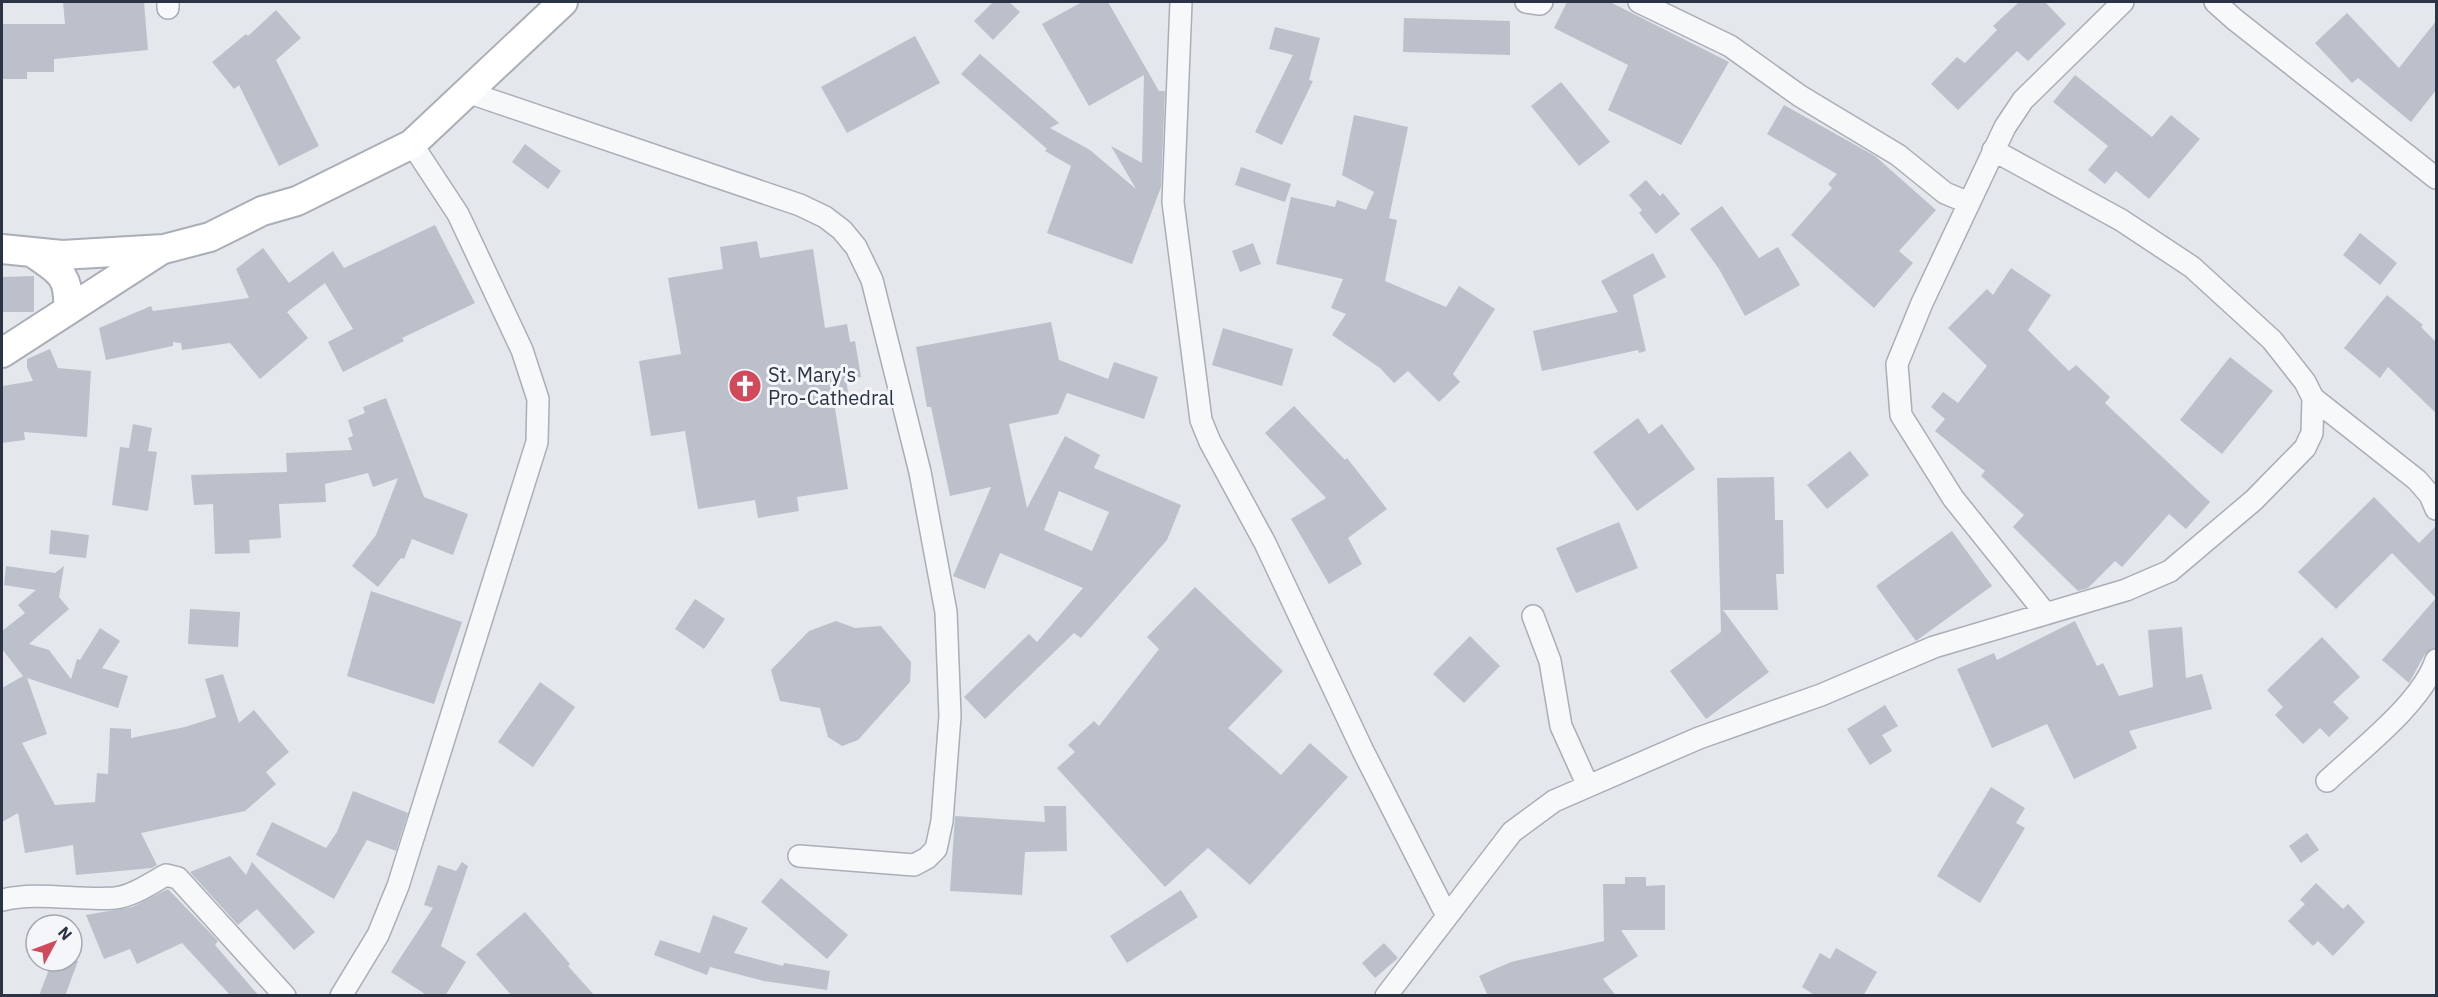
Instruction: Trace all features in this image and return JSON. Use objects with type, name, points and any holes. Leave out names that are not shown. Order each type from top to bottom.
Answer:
[{"type":"street","points":[[2,249],[62,255],[164,249],[210,237],[262,211],[297,201],[412,144],[563,2]]},
{"type":"street","points":[[1181,2],[1173,202],[1201,420],[1210,442],[1265,543],[1363,752],[1447,916]]},
{"type":"street","points":[[1526,2],[1540,4],[1542,2]]},
{"type":"street","points":[[1639,2],[1730,46],[1800,96],[1898,155],[1945,193],[1969,203]]},
{"type":"street","points":[[2046,614],[1953,498],[1901,415],[1897,364],[1993,150],[2023,100],[2123,2]]},
{"type":"street","points":[[2215,2],[2234,20],[2436,178]]},
{"type":"street","points":[[467,92],[800,205],[825,217],[842,230],[856,247],[872,280],[920,472],[946,612],[951,716],[942,821],[936,849],[927,858],[914,865],[799,856]]},
{"type":"street","points":[[341,996],[378,935],[398,886],[537,442],[538,399],[522,350],[458,214],[412,144]]},
{"type":"street","points":[[1993,150],[2121,220],[2192,267],[2272,340],[2305,382],[2313,398],[2417,480],[2430,495],[2436,509]]},
{"type":"street","points":[[2,353],[164,249]]},
{"type":"street","points":[[33,253],[56,268],[65,278],[69,290],[68,310]]},
{"type":"street","points":[[1386,996],[1512,832],[1554,801],[1699,738],[1821,695],[1934,647],[2126,590],[2170,571],[2254,500],[2305,448],[2312,433],[2313,398]]},
{"type":"street","points":[[1533,616],[1550,661],[1561,726],[1588,786]]},
{"type":"street","points":[[2327,781],[2415,698],[2435,671]]},
{"type":"street","points":[[2,900],[77,896],[116,898],[144,888],[166,875],[178,878],[285,996]]},
{"type":"building","points":[[63,2],[144,2],[148,50],[54,59],[54,72],[27,72],[27,79],[2,79],[2,24],[65,24]]},
{"type":"building","points":[[993,2],[1009,2],[1020,12],[993,40],[974,21]]},
{"type":"building","points":[[1082,2],[1108,2],[1159,91],[1165,91],[1161,187],[1132,264],[1047,233],[1071,166],[1045,151],[1047,149],[961,74],[980,54],[1059,123],[1050,128],[1090,150],[1136,189],[1111,146],[1142,163],[1144,75],[1089,106],[1042,24]]},
{"type":"building","points":[[1567,2],[1610,2],[1729,62],[1681,145],[1608,110],[1628,65],[1554,28]]},
{"type":"building","points":[[2019,2],[2045,2],[2066,24],[2028,61],[2017,51],[1958,110],[1931,84],[1957,57],[1965,63],[1997,30],[1993,26]]},
{"type":"building","points":[[276,10],[301,38],[276,60],[319,146],[279,166],[239,85],[234,89],[212,62],[246,34],[248,36]]},
{"type":"building","points":[[2347,13],[2399,68],[2436,21],[2436,90],[2411,122],[2358,78],[2352,83],[2315,43]]},
{"type":"building","points":[[1404,18],[1510,21],[1510,55],[1403,52]]},
{"type":"building","points":[[1275,27],[1320,38],[1309,80],[1313,81],[1282,145],[1255,132],[1293,55],[1269,49]]},
{"type":"building","points":[[915,36],[940,83],[847,133],[821,87]]},
{"type":"building","points":[[2075,75],[2152,137],[2171,115],[2200,139],[2149,199],[2116,171],[2105,184],[2088,170],[2108,146],[2053,102]]},
{"type":"building","points":[[1561,82],[1610,142],[1579,166],[1531,106]]},
{"type":"building","points":[[1784,105],[1875,156],[1936,210],[1899,251],[1913,263],[1874,308],[1791,235],[1832,188],[1828,184],[1837,174],[1767,134]]},
{"type":"building","points":[[1354,115],[1408,127],[1389,218],[1397,220],[1385,281],[1446,307],[1459,286],[1495,309],[1453,374],[1460,382],[1439,402],[1408,371],[1394,383],[1380,368],[1332,335],[1346,314],[1331,308],[1343,279],[1276,264],[1291,197],[1335,207],[1337,200],[1366,210],[1374,192],[1342,175]]},
{"type":"building","points":[[525,144],[561,171],[548,189],[512,162]]},
{"type":"building","points":[[1241,167],[1291,184],[1285,202],[1235,185]]},
{"type":"building","points":[[1646,180],[1660,196],[1663,193],[1680,214],[1656,234],[1639,213],[1642,210],[1629,195]]},
{"type":"building","points":[[1722,206],[1759,258],[1778,247],[1800,285],[1745,316],[1719,269],[1690,229]]},
{"type":"building","points":[[435,225],[475,303],[402,338],[404,341],[343,372],[328,342],[353,329],[325,283],[287,312],[308,338],[260,379],[230,343],[182,350],[181,343],[173,342],[173,346],[106,360],[99,328],[151,306],[153,311],[249,298],[236,269],[263,248],[289,283],[333,251],[344,268]]},
{"type":"building","points":[[2360,233],[2397,263],[2380,285],[2343,255]]},
{"type":"building","name":"St. Mary's Pro-Cathedral","points":[[757,241],[760,258],[813,249],[825,328],[847,324],[850,342],[855,341],[861,377],[846,379],[848,393],[833,396],[848,489],[797,497],[799,511],[758,518],[755,500],[698,509],[685,431],[651,436],[639,361],[681,354],[668,278],[723,269],[720,247]]},
{"type":"building","points":[[1253,243],[1261,264],[1240,272],[1232,251]]},
{"type":"building","points":[[1653,253],[1666,277],[1633,295],[1646,351],[1639,353],[1638,350],[1542,371],[1533,331],[1618,312],[1601,281]]},
{"type":"building","points":[[2011,268],[2051,295],[2028,330],[2069,371],[2076,365],[2110,397],[2105,403],[2210,502],[2186,529],[2169,514],[2122,567],[2115,561],[2088,588],[2078,591],[2013,527],[2024,515],[1981,476],[1985,471],[1935,431],[1945,419],[1931,407],[1943,392],[1958,403],[1987,366],[1948,328],[1987,289],[1993,295]]},
{"type":"building","points":[[34,276],[34,312],[2,312],[2,277]]},
{"type":"building","points":[[2387,295],[2423,325],[2421,327],[2436,342],[2436,413],[2388,367],[2380,378],[2344,348]]},
{"type":"building","points":[[1051,322],[1059,360],[1108,379],[1114,362],[1158,377],[1144,419],[1067,393],[1058,414],[1009,424],[1027,508],[1065,436],[1100,455],[1094,468],[1181,505],[1167,540],[1081,638],[1074,633],[985,719],[964,697],[1029,634],[1037,642],[1083,588],[1000,553],[985,589],[953,576],[991,487],[950,496],[931,407],[927,407],[916,347]],"holes":[[[1059,491],[1109,512],[1092,551],[1044,530]]]},
{"type":"building","points":[[1223,328],[1293,349],[1282,386],[1212,365]]},
{"type":"building","points":[[50,349],[58,368],[91,371],[87,437],[24,432],[25,440],[2,443],[2,386],[33,381],[27,367],[27,359]]},
{"type":"building","points":[[2230,357],[2273,391],[2222,454],[2180,420]]},
{"type":"building","points":[[386,398],[424,497],[468,514],[453,555],[412,539],[404,559],[401,558],[378,587],[352,566],[376,535],[398,478],[373,487],[368,473],[325,484],[326,502],[279,504],[281,538],[249,540],[250,553],[215,554],[213,504],[194,505],[191,475],[287,472],[286,453],[352,450],[348,438],[353,436],[348,420],[365,413],[363,407]]},
{"type":"building","points":[[1294,406],[1345,460],[1347,458],[1387,509],[1348,538],[1362,564],[1329,584],[1291,519],[1326,498],[1265,433]]},
{"type":"building","points":[[1638,418],[1649,434],[1662,424],[1695,469],[1637,511],[1593,452]]},
{"type":"building","points":[[133,424],[152,428],[148,451],[157,452],[148,511],[112,505],[120,447],[129,448]]},
{"type":"building","points":[[1850,451],[1869,475],[1827,509],[1807,485]]},
{"type":"building","points":[[1774,477],[1775,520],[1783,520],[1784,574],[1776,574],[1778,610],[1723,610],[1769,672],[1706,719],[1670,671],[1721,632],[1717,478]]},
{"type":"building","points":[[2374,497],[2419,543],[2436,526],[2436,598],[2392,553],[2336,609],[2298,572]]},
{"type":"building","points":[[1619,522],[1638,568],[1576,593],[1556,548]]},
{"type":"building","points":[[51,530],[89,535],[86,558],[49,554]]},
{"type":"building","points":[[1952,531],[1992,586],[1916,641],[1876,586]]},
{"type":"building","points":[[6,566],[55,573],[64,566],[59,597],[69,609],[29,644],[49,650],[71,679],[77,659],[80,660],[100,628],[120,641],[102,668],[128,676],[118,708],[27,678],[47,734],[22,743],[55,805],[95,802],[97,773],[108,774],[110,728],[131,729],[131,738],[185,727],[216,717],[205,679],[223,674],[239,723],[254,710],[289,752],[266,772],[276,784],[245,811],[141,833],[157,865],[152,868],[76,875],[73,845],[25,853],[18,813],[2,822],[2,688],[23,676],[2,649],[2,631],[25,613],[18,605],[36,590],[4,585]]},
{"type":"building","points":[[1195,587],[1283,671],[1228,728],[1281,775],[1310,743],[1348,777],[1250,885],[1208,848],[1165,887],[1057,768],[1075,752],[1068,745],[1094,721],[1099,726],[1159,649],[1147,637]]},
{"type":"building","points":[[371,591],[462,622],[434,704],[347,676]]},
{"type":"building","points":[[2436,598],[2436,648],[2425,654],[2409,683],[2382,660]]},
{"type":"building","points":[[695,599],[725,619],[704,649],[675,629]]},
{"type":"building","points":[[190,609],[240,612],[238,647],[188,644]]},
{"type":"building","points":[[836,621],[855,628],[881,626],[911,662],[910,682],[858,740],[842,746],[828,737],[820,708],[780,701],[771,670],[809,631]]},
{"type":"building","points":[[2075,621],[2097,666],[2103,663],[2119,696],[2153,687],[2148,630],[2182,627],[2186,678],[2202,674],[2212,709],[2129,731],[2137,748],[2074,779],[2047,724],[1992,748],[1957,669],[1994,653],[1997,660]]},
{"type":"building","points":[[1470,636],[1500,666],[1464,703],[1433,674]]},
{"type":"building","points":[[2322,637],[2360,677],[2333,702],[2349,718],[2329,737],[2320,728],[2303,744],[2275,715],[2283,707],[2267,690]]},
{"type":"building","points":[[540,682],[575,707],[533,767],[498,742]]},
{"type":"building","points":[[1885,705],[1898,726],[1882,735],[1892,751],[1870,765],[1847,729]]},
{"type":"building","points":[[1991,787],[2025,808],[2016,823],[2025,828],[1980,903],[1937,876]]},
{"type":"building","points":[[353,791],[408,813],[396,851],[367,840],[334,899],[256,855],[272,822],[326,848],[337,832]]},
{"type":"building","points":[[1044,806],[1066,806],[1067,851],[1025,852],[1022,895],[950,891],[955,816],[1045,822]]},
{"type":"building","points":[[2307,833],[2319,850],[2301,863],[2289,846]]},
{"type":"building","points":[[230,856],[246,875],[252,862],[315,932],[294,950],[257,909],[238,925],[190,872]]},
{"type":"building","points":[[462,862],[468,866],[441,946],[466,962],[445,996],[428,996],[391,972],[433,908],[424,905],[438,865],[456,871]]},
{"type":"building","points":[[1625,877],[1646,877],[1646,886],[1665,885],[1665,930],[1621,930],[1638,956],[1603,979],[1616,996],[1488,996],[1479,976],[1511,962],[1604,941],[1603,884],[1625,884]]},
{"type":"building","points":[[781,878],[848,935],[827,959],[761,902]]},
{"type":"building","points":[[2316,883],[2343,909],[2348,904],[2365,922],[2333,956],[2318,941],[2313,946],[2288,921],[2305,904],[2300,900]]},
{"type":"building","points":[[168,889],[218,941],[215,945],[259,996],[231,996],[182,943],[137,964],[130,949],[104,959],[86,915],[132,907]]},
{"type":"building","points":[[1181,890],[1198,917],[1127,963],[1110,936]]},
{"type":"building","points":[[525,912],[595,996],[512,996],[476,954]]},
{"type":"building","points":[[713,915],[748,928],[734,953],[783,966],[784,963],[830,971],[827,990],[764,981],[710,967],[707,975],[654,955],[660,940],[700,953]]},
{"type":"building","points":[[1384,943],[1398,958],[1375,978],[1362,963]]},
{"type":"building","points":[[1836,948],[1877,972],[1863,996],[1816,996],[1802,987],[1820,953],[1830,959]]},
{"type":"building","points":[[48,973],[74,973],[65,996],[39,996]]},
{"type":"place","name":"St. Mary's Pro-Cathedral","points":[[745,386]]}]
